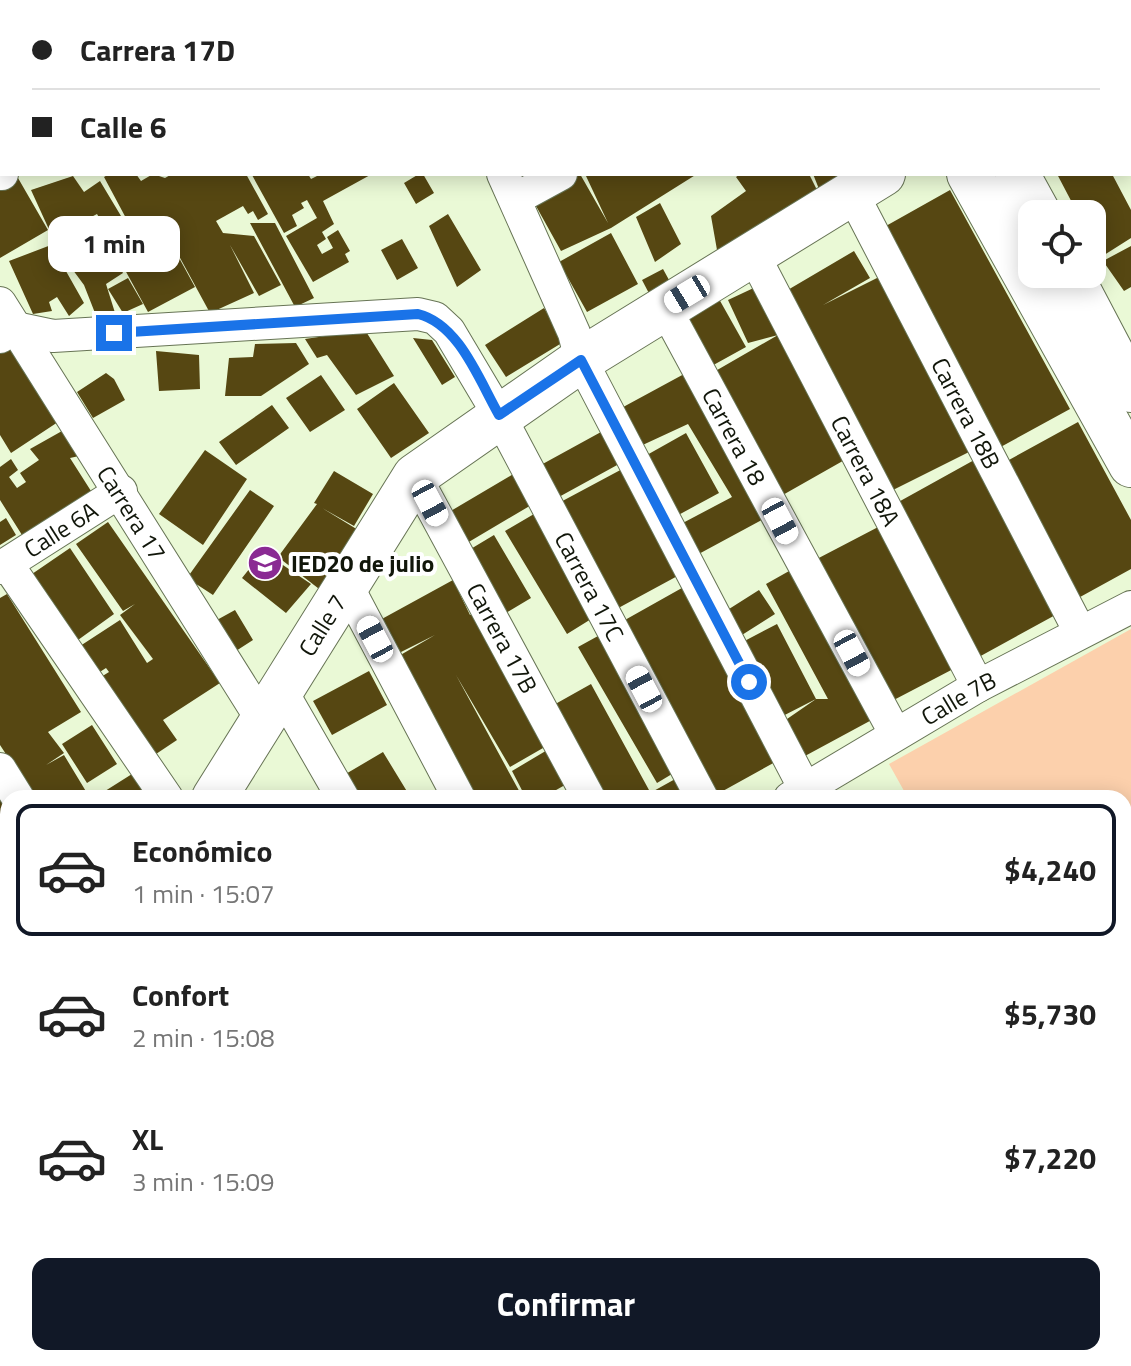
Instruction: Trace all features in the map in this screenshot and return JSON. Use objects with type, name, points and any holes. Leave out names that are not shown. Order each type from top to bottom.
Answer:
[{"type":"street","points":[[552,176],[510,186],[574,333],[581,360],[796,790]]},
{"type":"street","points":[[970,176],[1131,465]]},
{"type":"street","points":[[1018,176],[1031,200]]},
{"type":"street","name":"Calle 7","points":[[223,790],[415,476],[581,360],[868,183]]},
{"type":"street","name":"Carrera 18B","points":[[868,183],[1080,632]]},
{"type":"street","name":"Carrera 18A","points":[[753,254],[978,686]]},
{"type":"street","points":[[1077,288],[1131,390]]},
{"type":"street","name":"Carrera 18","points":[[665,308],[895,733]]},
{"type":"street","name":"Carrera 17C","points":[[5,323],[53,336],[418,314],[435,318],[449,331],[499,415],[698,790]]},
{"type":"street","name":"Carrera 17","points":[[5,323],[273,708],[337,790]]},
{"type":"street","name":"Carrera 17B","points":[[415,476],[585,790]]},
{"type":"street","name":"Calle 6A","points":[[3,566],[121,491]]},
{"type":"street","points":[[3,566],[161,790]]},
{"type":"street","points":[[347,586],[455,790]]},
{"type":"street","name":"Calle 7B","points":[[804,790],[978,686],[1131,607]]},
{"type":"street","points":[[0,769],[13,790]]},
{"type":"shaded area","points":[[1131,629],[1131,790],[904,790],[889,764]]},
{"type":"building","points":[[73,176],[84,192],[100,181],[130,231],[124,235],[119,228],[109,235],[97,214],[76,225],[87,245],[77,250],[69,236],[57,247],[31,190]]},
{"type":"building","points":[[137,176],[141,181],[150,176],[247,176],[268,214],[258,220],[253,211],[248,214],[243,206],[216,221],[223,233],[254,236],[281,285],[259,296],[230,245],[254,293],[210,313],[160,221],[135,235],[104,177]]},
{"type":"building","points":[[253,176],[309,176],[311,179],[317,176],[368,176],[323,201],[334,224],[322,232],[326,239],[317,245],[322,254],[333,248],[327,237],[338,230],[350,251],[345,254],[349,262],[313,282],[286,236],[317,218],[307,200],[301,203],[304,208],[292,215],[297,226],[284,233]]},
{"type":"building","points":[[416,176],[424,176],[434,193],[416,204],[404,183]]},
{"type":"building","points":[[566,176],[581,176],[608,223],[586,176],[694,176],[611,228],[561,251],[531,197]]},
{"type":"building","points":[[810,176],[820,196],[717,250],[711,216],[746,191],[736,177]]},
{"type":"building","points":[[814,176],[837,176],[841,182],[821,194]]},
{"type":"building","points":[[1058,176],[1113,176],[1131,210],[1131,238],[1106,254],[1106,200],[1071,200]]},
{"type":"building","points":[[18,178],[48,230],[0,258],[0,188]]},
{"type":"building","points":[[950,190],[1070,409],[997,449],[877,231]]},
{"type":"building","points":[[660,203],[681,244],[655,262],[636,217]]},
{"type":"building","points":[[448,214],[481,270],[457,287],[429,226]]},
{"type":"building","points":[[250,223],[275,223],[314,298],[295,307]]},
{"type":"building","points":[[611,233],[638,284],[587,312],[559,262]]},
{"type":"building","points":[[166,234],[195,287],[148,312],[113,248],[136,235],[142,247]]},
{"type":"building","points":[[402,239],[418,268],[397,280],[381,250]]},
{"type":"building","points":[[51,245],[84,303],[69,316],[57,297],[49,302],[52,311],[33,314],[9,261]]},
{"type":"building","points":[[1131,246],[1131,287],[1124,291],[1106,265],[1106,259]]},
{"type":"building","points":[[89,248],[103,269],[116,260],[123,273],[106,284],[116,316],[95,313],[84,285],[67,262],[58,257]]},
{"type":"building","points":[[854,251],[870,278],[823,305],[879,277],[969,452],[889,492],[786,291]]},
{"type":"building","points":[[663,269],[674,289],[653,301],[642,280]]},
{"type":"building","points":[[128,278],[143,304],[123,313],[108,289]]},
{"type":"building","points":[[760,285],[778,335],[748,343],[728,300]]},
{"type":"building","points":[[719,299],[746,347],[708,368],[681,320]]},
{"type":"building","points":[[544,308],[565,341],[506,377],[485,345]]},
{"type":"building","points":[[365,330],[394,376],[356,395],[327,355],[317,358],[305,339]]},
{"type":"building","points":[[778,335],[848,458],[781,496],[712,373]]},
{"type":"building","points":[[413,338],[432,340],[455,377],[442,385]]},
{"type":"building","points":[[296,343],[309,364],[261,396],[225,396],[229,358],[253,357],[255,344]]},
{"type":"building","points":[[8,346],[58,422],[11,453],[0,435],[0,351]]},
{"type":"building","points":[[156,351],[199,355],[200,389],[159,391]]},
{"type":"building","points":[[697,367],[773,514],[695,556],[679,525],[732,497],[688,424],[634,449],[614,412]]},
{"type":"building","points":[[106,373],[114,379],[125,400],[93,418],[77,392]]},
{"type":"building","points":[[321,375],[345,410],[310,432],[286,398]]},
{"type":"building","points":[[394,383],[429,433],[391,458],[357,409]]},
{"type":"building","points":[[272,405],[289,428],[236,465],[219,442]]},
{"type":"building","points":[[1078,422],[1131,520],[1131,569],[1071,602],[998,466]]},
{"type":"building","points":[[62,431],[79,456],[70,458],[91,491],[22,535],[0,500],[0,467],[11,459],[18,470],[9,477],[17,488],[26,482],[20,473],[39,460],[30,449]]},
{"type":"building","points":[[601,432],[619,464],[557,498],[539,466]]},
{"type":"building","points":[[686,433],[719,493],[671,519],[638,460]]},
{"type":"building","points":[[205,450],[247,479],[203,545],[159,514]]},
{"type":"building","points":[[976,459],[1059,613],[977,658],[893,505]]},
{"type":"building","points":[[626,467],[683,573],[611,612],[555,505]]},
{"type":"building","points":[[334,471],[373,494],[354,526],[322,508],[363,533],[323,592],[278,557],[317,504],[314,503]]},
{"type":"building","points":[[515,473],[533,504],[462,546],[444,515]]},
{"type":"building","points":[[250,490],[274,506],[213,595],[187,578]]},
{"type":"building","points":[[534,514],[596,616],[567,634],[505,531]]},
{"type":"building","points":[[6,518],[16,535],[0,545],[0,522]]},
{"type":"building","points":[[108,522],[220,683],[163,720],[177,740],[153,756],[101,677],[109,672],[106,668],[95,675],[77,648],[120,620],[147,663],[153,659],[120,615],[135,604],[123,611],[76,544]]},
{"type":"building","points":[[882,525],[957,667],[888,703],[813,561]]},
{"type":"building","points":[[494,535],[531,598],[501,616],[464,553]]},
{"type":"building","points":[[70,548],[114,614],[78,640],[32,574]]},
{"type":"building","points":[[266,548],[274,559],[311,584],[286,613],[242,578]]},
{"type":"building","points":[[798,566],[879,716],[792,763],[774,728],[816,699],[828,699],[766,584]]},
{"type":"building","points":[[453,580],[470,615],[475,613],[550,744],[510,767],[456,675],[519,790],[466,790],[397,657],[435,635],[399,653],[380,620]]},
{"type":"building","points":[[689,584],[786,756],[725,790],[708,790],[616,625]]},
{"type":"building","points":[[759,590],[775,614],[734,640],[718,616]]},
{"type":"building","points":[[7,594],[81,712],[48,732],[64,753],[46,765],[64,755],[85,790],[30,790],[0,745],[0,598]]},
{"type":"building","points":[[235,610],[253,640],[225,658],[206,626]]},
{"type":"building","points":[[777,624],[816,699],[773,721],[735,646]]},
{"type":"building","points":[[598,636],[677,771],[657,783],[578,647]]},
{"type":"building","points":[[369,671],[387,705],[332,735],[313,701]]},
{"type":"building","points":[[591,684],[649,790],[596,790],[550,707]]},
{"type":"building","points":[[92,725],[117,764],[87,783],[62,744]]},
{"type":"building","points":[[554,746],[572,781],[556,790],[522,790],[512,771]]},
{"type":"building","points":[[383,752],[406,790],[352,790],[344,775]]},
{"type":"building","points":[[132,774],[142,790],[107,790]]},
{"type":"building","points":[[677,778],[684,790],[655,790]]},
{"type":"place","name":"IED20 de julio","points":[[265,563]]},
{"type":"route","points":[[114,333],[418,314],[435,318],[449,331],[499,415],[581,360],[749,682]]}]
